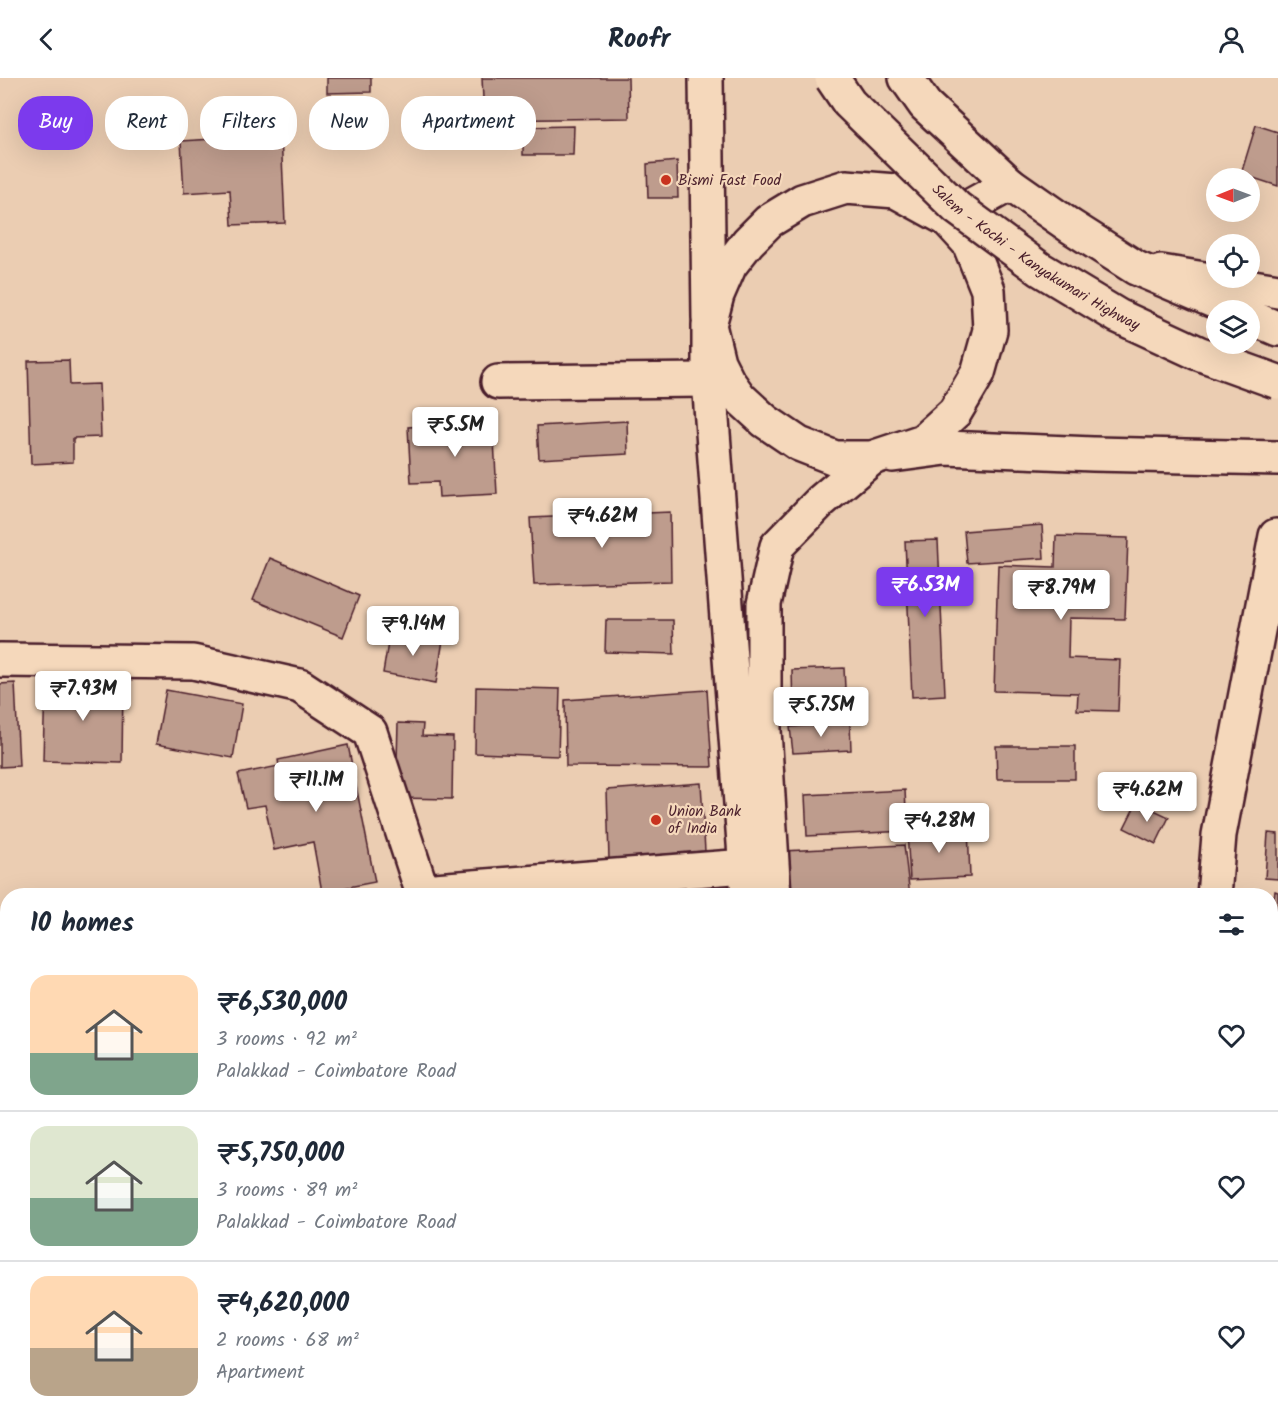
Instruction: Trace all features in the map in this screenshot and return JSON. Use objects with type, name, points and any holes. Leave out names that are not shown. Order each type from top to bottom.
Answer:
[{"type":"main road","points":[[706,78],[709,380],[755,870],[768,888]]},
{"type":"main road","name":"Salem - Kochi - Kanyakumari Highway","points":[[832,78],[849,103],[957,208],[1040,269],[1118,315],[1198,353],[1278,382]]},
{"type":"main road","points":[[906,78],[1010,184],[1136,268],[1211,300]]},
{"type":"main road","points":[[947,219],[1010,184]]},
{"type":"main road","points":[[755,870],[764,730],[764,604],[777,546],[820,501],[873,458],[923,441],[955,412],[978,373],[990,330],[988,290],[969,243],[947,219],[896,191],[846,187],[802,201],[769,221],[730,265],[717,295],[709,325],[718,362],[740,398],[765,421],[799,444],[835,458],[873,458],[946,448],[1278,458]]},
{"type":"main road","points":[[1136,268],[1278,291]]},
{"type":"main road","points":[[1260,321],[1278,329]]},
{"type":"main road","points":[[498,382],[709,380]]},
{"type":"main road","points":[[1215,888],[1219,835],[1276,536]]},
{"type":"main road","points":[[0,660],[193,662],[300,686],[370,732],[421,888]]},
{"type":"main road","points":[[470,888],[755,870]]},
{"type":"building","points":[[327,78],[371,78],[371,92],[327,93]]},
{"type":"building","points":[[482,78],[628,78],[629,118],[536,119],[536,96],[483,96]]},
{"type":"building","points":[[1256,125],[1278,132],[1278,186],[1260,180],[1260,168],[1243,168]]},
{"type":"building","points":[[574,126],[573,155],[523,155],[523,150],[536,150],[536,127]]},
{"type":"building","points":[[200,140],[200,150],[282,150],[285,223],[232,225],[230,190],[184,193],[182,150],[188,150],[188,141]]},
{"type":"building","points":[[677,161],[678,198],[648,198],[647,164]]},
{"type":"building","points":[[69,360],[70,385],[99,384],[101,437],[73,438],[73,462],[31,464],[28,361]]},
{"type":"building","points":[[627,421],[628,454],[539,459],[537,426]]},
{"type":"building","points":[[493,422],[497,494],[439,497],[438,482],[411,483],[408,427]]},
{"type":"building","points":[[670,512],[671,581],[534,585],[530,518]]},
{"type":"building","points":[[1042,525],[1044,558],[967,563],[964,531]]},
{"type":"building","points":[[1056,536],[1128,538],[1125,619],[1069,618],[1068,658],[1120,660],[1118,711],[1077,710],[1078,693],[994,691],[998,565],[1055,567]]},
{"type":"building","points":[[938,540],[945,695],[912,697],[905,541]]},
{"type":"building","points":[[270,558],[359,596],[343,637],[253,600]]},
{"type":"building","points":[[606,620],[673,620],[674,654],[605,652]]},
{"type":"building","points":[[390,631],[443,640],[436,683],[383,673]]},
{"type":"building","points":[[844,668],[846,708],[793,710],[792,670]]},
{"type":"building","points":[[45,682],[123,683],[122,763],[43,761]]},
{"type":"building","points":[[15,683],[19,766],[0,767],[0,684]]},
{"type":"building","points":[[476,687],[560,689],[558,756],[475,753]]},
{"type":"building","points":[[166,690],[242,704],[233,758],[156,744]]},
{"type":"building","points":[[707,690],[712,767],[566,766],[565,700]]},
{"type":"building","points":[[398,723],[423,724],[422,736],[453,737],[452,799],[396,798]]},
{"type":"building","points":[[850,723],[851,750],[793,753],[790,727]]},
{"type":"building","points":[[348,745],[375,882],[343,888],[321,888],[313,842],[274,850],[265,805],[246,808],[238,774],[279,766],[278,760]]},
{"type":"building","points":[[996,746],[1075,746],[1075,779],[997,779]]},
{"type":"building","name":"Union Bank of India","points":[[701,783],[705,851],[609,859],[607,790]]},
{"type":"building","points":[[905,790],[907,831],[807,836],[805,795]]},
{"type":"building","points":[[1137,802],[1169,817],[1156,844],[1124,828]]},
{"type":"building","points":[[968,827],[970,877],[910,880],[907,831]]},
{"type":"building","points":[[1268,833],[1278,834],[1278,879],[1265,878]]},
{"type":"building","points":[[904,845],[909,888],[787,888],[783,851]]},
{"type":"place","name":"Bismi Fast Food","points":[[666,180]]},
{"type":"place","name":"Union Bank of India","points":[[656,820]]}]
